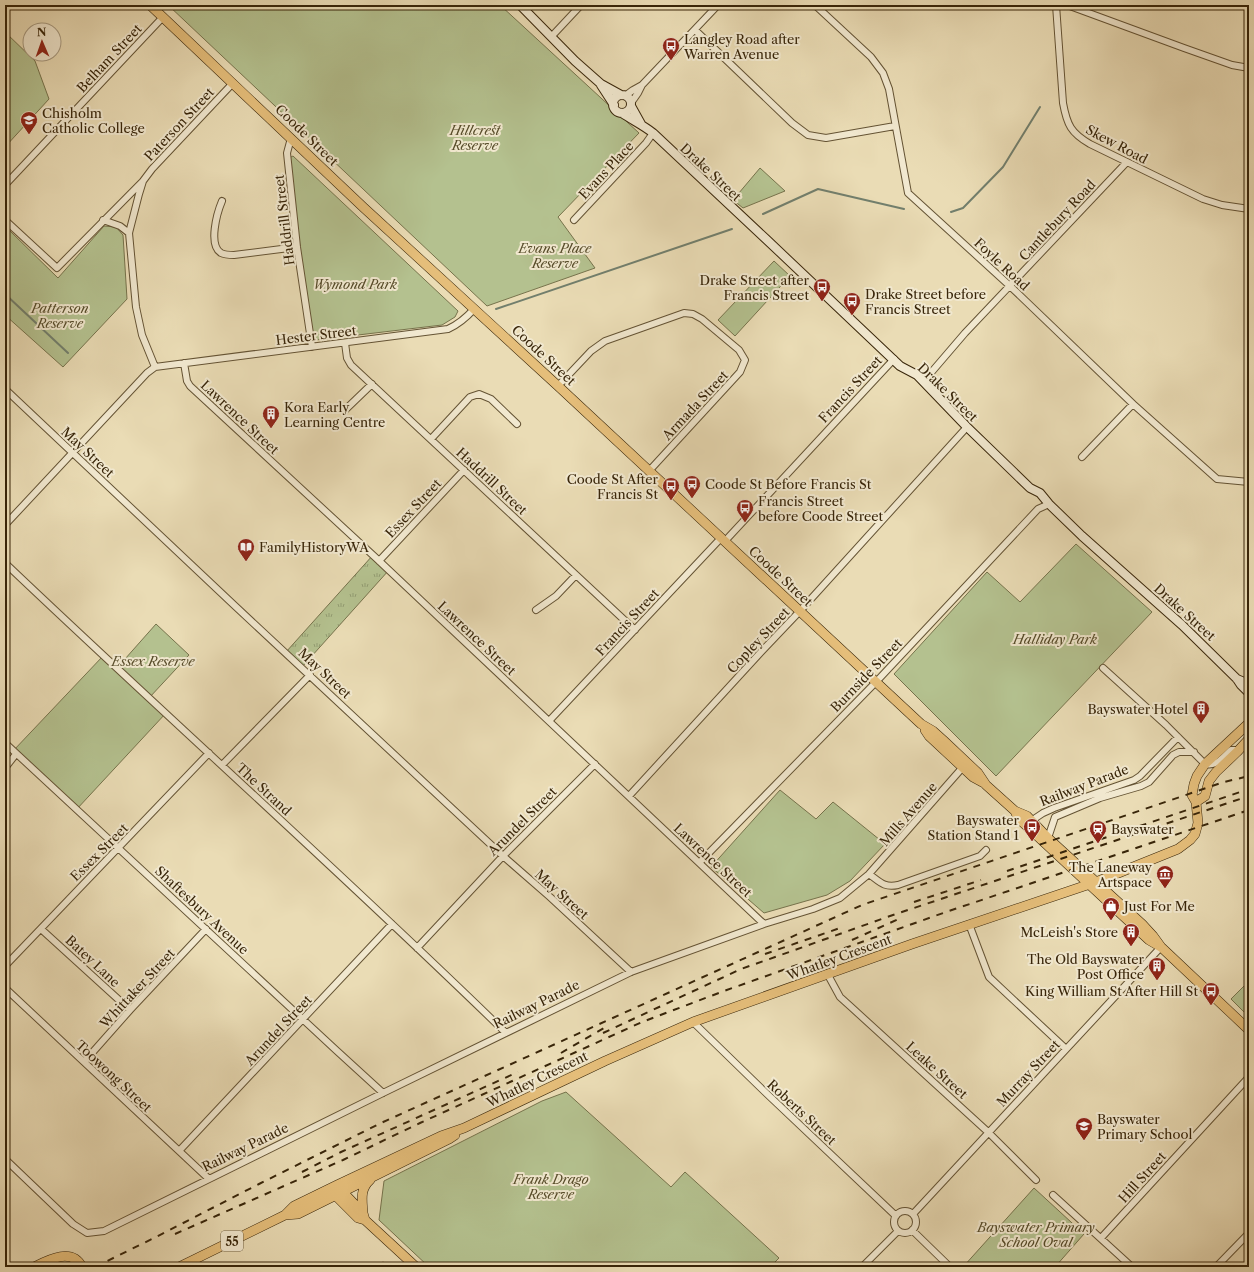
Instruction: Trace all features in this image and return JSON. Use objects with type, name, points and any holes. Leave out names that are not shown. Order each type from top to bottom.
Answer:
[{"type":"main road","name":"Coode Street","points":[[150,5],[363,207],[558,386],[800,612],[921,724],[933,731],[943,740],[1015,811],[1026,816],[1092,883],[1103,897],[1149,940],[1161,947]]},
{"type":"main road","name":"Coode Street","points":[[921,724],[929,736],[973,778],[986,784]]},
{"type":"main road","points":[[1205,764],[1249,724]]},
{"type":"main road","points":[[1196,802],[1205,796],[1209,781],[1216,772],[1249,739]]},
{"type":"main road","name":"Whatley Crescent","points":[[179,1267],[285,1215],[294,1206],[333,1187],[441,1136],[464,1128],[605,1061],[694,1022],[969,924],[1092,883],[1176,850],[1190,840],[1198,824],[1196,802],[1192,795],[1197,776],[1205,764]]},
{"type":"main road","name":"Coode Street","points":[[1015,811],[1018,818],[1092,883]]},
{"type":"main road","points":[[1092,883],[1153,936],[1161,947],[1249,1030]]},
{"type":"main road","name":"Whatley Crescent","points":[[285,1215],[298,1214],[450,1139],[464,1128]]},
{"type":"main road","points":[[374,1176],[366,1183],[362,1191],[364,1216],[416,1267]]},
{"type":"main road","points":[[333,1187],[358,1218],[364,1216]]},
{"type":"main road","points":[[34,1267],[53,1257],[62,1256],[75,1259],[81,1265]]},
{"type":"street","name":"Drake Street","points":[[520,5],[575,61],[601,84],[629,99],[641,124]]},
{"type":"street","points":[[552,36],[581,5]]},
{"type":"street","points":[[614,105],[615,100],[642,85],[718,5]]},
{"type":"street","name":"Foyle Road","points":[[815,5],[871,57],[883,73],[888,88],[908,193],[1010,286],[1133,404],[1217,480],[1249,482]]},
{"type":"street","name":"Skew Road","points":[[1056,5],[1063,103],[1066,117],[1071,129],[1079,138],[1126,163],[1203,199],[1222,205],[1249,209]]},
{"type":"street","points":[[1067,5],[1232,65],[1249,68]]},
{"type":"street","name":"Belham Street","points":[[5,185],[163,17]]},
{"type":"street","points":[[695,30],[792,123],[808,135],[826,138],[895,126]]},
{"type":"street","name":"Paterson Street","points":[[5,220],[57,268],[143,181],[152,169],[233,83]]},
{"type":"street","name":"Drake Street","points":[[601,84],[616,110],[641,124],[900,366],[917,376],[1030,488],[1040,493],[1048,504],[1082,536],[1192,634],[1249,693]]},
{"type":"street","points":[[622,113],[628,111],[642,85]]},
{"type":"street","name":"Evans Place","points":[[574,220],[646,143],[652,134]]},
{"type":"street","name":"Haddrill Street","points":[[290,138],[287,153],[297,247],[312,347]]},
{"type":"street","name":"Cantlebury Road","points":[[923,382],[965,333],[1126,163]]},
{"type":"street","name":"Paterson Street","points":[[143,181],[130,233],[136,307],[142,335],[155,367]]},
{"type":"street","points":[[222,201],[217,213],[214,232],[216,247],[224,255],[297,247]]},
{"type":"street","points":[[103,220],[120,226],[130,233]]},
{"type":"street","name":"Hester Street","points":[[155,367],[448,329],[456,326],[474,309]]},
{"type":"street","name":"Armada Street","points":[[558,386],[591,351],[605,341],[684,313],[693,314],[702,319],[739,350],[745,360],[740,372],[649,471]]},
{"type":"street","name":"Haddrill Street","points":[[345,343],[348,361],[635,630]]},
{"type":"street","name":"Francis Street","points":[[550,721],[894,359]]},
{"type":"street","name":"Lawrence Street","points":[[184,363],[186,377],[190,386],[550,721],[764,924]]},
{"type":"street","points":[[5,525],[147,373],[155,367]]},
{"type":"street","points":[[345,410],[372,384]]},
{"type":"street","name":"May Street","points":[[5,389],[503,856],[631,972]]},
{"type":"street","points":[[431,439],[470,397],[478,394],[491,399],[517,424]]},
{"type":"street","points":[[1082,457],[1133,404]]},
{"type":"street","name":"Copley Street","points":[[629,796],[761,652],[800,612],[967,427]]},
{"type":"street","name":"Essex Street","points":[[379,561],[464,470]]},
{"type":"street","name":"Burnside Street","points":[[700,862],[876,682],[1038,509],[1048,504]]},
{"type":"street","name":"The Strand","points":[[5,563],[392,924],[506,1033]]},
{"type":"street","points":[[536,610],[556,596],[576,575]]},
{"type":"street","points":[[1103,668],[1205,764],[1211,766],[1216,764],[1231,750],[1239,750]]},
{"type":"street","points":[[222,765],[310,675]]},
{"type":"street","name":"Drake Street","points":[[1237,679],[1249,684]]},
{"type":"street","name":"Railway Parade","points":[[1031,821],[1054,808],[1134,780],[1140,776],[1178,738]]},
{"type":"street","name":"Shaftesbury Avenue","points":[[5,743],[383,1093]]},
{"type":"street","name":"Railway Parade","points":[[1048,838],[1056,817],[1062,813],[1100,798],[1141,786],[1149,782],[1172,755],[1179,752],[1194,752]]},
{"type":"street","name":"Essex Street","points":[[5,966],[209,753]]},
{"type":"street","points":[[5,768],[16,754]]},
{"type":"street","name":"Arundel Street","points":[[417,948],[503,856],[595,764]]},
{"type":"street","name":"Mills Avenue","points":[[869,874],[963,768]]},
{"type":"street","points":[[869,874],[884,885],[898,885],[980,856],[986,850]]},
{"type":"street","name":"Railway Parade","points":[[5,1159],[73,1224],[87,1233],[104,1232],[383,1093],[631,972],[764,924],[813,909],[840,898],[869,874]]},
{"type":"street","name":"Arundel Street","points":[[179,1151],[392,924]]},
{"type":"street","points":[[969,924],[989,977],[1066,1049]]},
{"type":"street","name":"Batey Lane","points":[[41,929],[130,1010]]},
{"type":"street","name":"Whittaker Street","points":[[84,1062],[130,1010],[206,929]]},
{"type":"street","name":"Murray Street","points":[[913,1214],[1161,947]]},
{"type":"street","name":"Leake Street","points":[[828,975],[840,997],[988,1132],[1036,1180]]},
{"type":"street","name":"Toowong Street","points":[[5,988],[209,1179]]},
{"type":"street","name":"Roberts Street","points":[[694,1022],[766,1093],[896,1216]]},
{"type":"street","name":"Hill Street","points":[[1101,1238],[1249,1077]]},
{"type":"street","points":[[1053,1195],[1132,1267]]},
{"type":"street","points":[[906,1211],[913,1214],[916,1225],[912,1230],[905,1233],[898,1231],[894,1224],[896,1216],[906,1211]]},
{"type":"street","points":[[912,1230],[950,1267]]},
{"type":"street","points":[[862,1267],[898,1231]]},
{"type":"street","points":[[1216,1267],[1249,1233]]},
{"type":"green space","name":"Hillcrest Reserve","points":[[168,5],[500,5],[639,133],[558,217],[595,268],[487,306]]},
{"type":"green space","points":[[5,32],[22,48],[22,62],[35,62],[49,99],[5,147]]},
{"type":"green space","name":"Wymond Park","points":[[293,156],[458,311],[455,317],[442,325],[316,340],[311,333],[287,159]]},
{"type":"green space","points":[[760,168],[785,191],[743,208],[733,200]]},
{"type":"green space","name":"Patterson Reserve","points":[[104,226],[116,227],[123,235],[127,299],[63,367],[5,315],[5,232],[8,229],[58,278]]},
{"type":"green space","points":[[774,261],[790,276],[735,336],[718,320]]},
{"type":"green space","name":"Halliday Park","points":[[1076,544],[1152,612],[996,776],[894,674],[987,572],[1020,602]]},
{"type":"green space","points":[[373,555],[389,570],[302,667],[286,652]]},
{"type":"green space","name":"Essex Reserve","points":[[156,624],[189,655],[149,698],[166,713],[76,810],[13,751],[103,656],[117,668]]},
{"type":"green space","points":[[780,790],[816,819],[833,802],[885,844],[850,881],[827,895],[764,913],[711,867]]},
{"type":"green space","points":[[1249,981],[1249,1017],[1231,999]]},
{"type":"green space","name":"Frank Drago Reserve","points":[[566,1092],[671,1187],[685,1172],[779,1258],[770,1267],[429,1267],[379,1220],[384,1181],[542,1101]]},
{"type":"green space","name":"Bayswater Primary School Oval","points":[[1034,1188],[1084,1234],[1055,1267],[963,1267]]},
{"type":"waterway","points":[[951,212],[963,208],[1003,167],[1040,107]]},
{"type":"waterway","points":[[763,214],[818,189],[904,209]]},
{"type":"waterway","points":[[496,309],[732,229]]},
{"type":"waterway","points":[[5,294],[68,353]]},
{"type":"railway","points":[[95,1267],[381,1123],[862,905],[1224,782],[1249,776]]},
{"type":"railway","points":[[1007,871],[1249,789]]},
{"type":"railway","points":[[603,1033],[741,969],[890,916],[1249,796]]},
{"type":"railway","points":[[175,1234],[343,1160],[420,1123],[642,1022],[724,991],[946,912],[1249,810]]},
{"type":"railway","points":[[914,902],[981,880]]},
{"type":"railway","points":[[852,940],[903,917]]},
{"type":"railway","points":[[765,954],[843,927]]},
{"type":"railway","points":[[561,1053],[604,1028]]},
{"type":"railway","points":[[302,1172],[341,1152],[518,1072]]},
{"type":"place","name":"Langley Road after Warren Avenue","points":[[671,61]]},
{"type":"place","name":"Chisholm Catholic College","points":[[29,135]]},
{"type":"place","name":"Drake Street after Francis Street","points":[[822,302]]},
{"type":"place","name":"Drake Street before Francis Street","points":[[852,316]]},
{"type":"place","name":"Kora Early Learning Centre","points":[[271,429]]},
{"type":"place","name":"Coode St Before Francis St","points":[[692,499]]},
{"type":"place","name":"Coode St After Francis St","points":[[671,501]]},
{"type":"place","name":"Francis Street before Coode Street","points":[[745,523]]},
{"type":"place","name":"FamilyHistoryWA","points":[[246,562]]},
{"type":"place","name":"Bayswater Hotel","points":[[1201,724]]},
{"type":"place","name":"Bayswater Station Stand 1","points":[[1032,842]]},
{"type":"place","name":"Bayswater","points":[[1098,844]]},
{"type":"place","name":"The Laneway Artspace","points":[[1165,889]]},
{"type":"place","name":"Just For Me","points":[[1111,921]]},
{"type":"place","name":"McLeish's Store","points":[[1131,947]]},
{"type":"place","name":"The Old Bayswater Post Office","points":[[1157,981]]},
{"type":"place","name":"King William St After Hill St","points":[[1211,1006]]},
{"type":"place","name":"Bayswater Primary School","points":[[1084,1141]]},
{"type":"park label","name":"Evans Place Reserve","points":[[555,256]]}]
